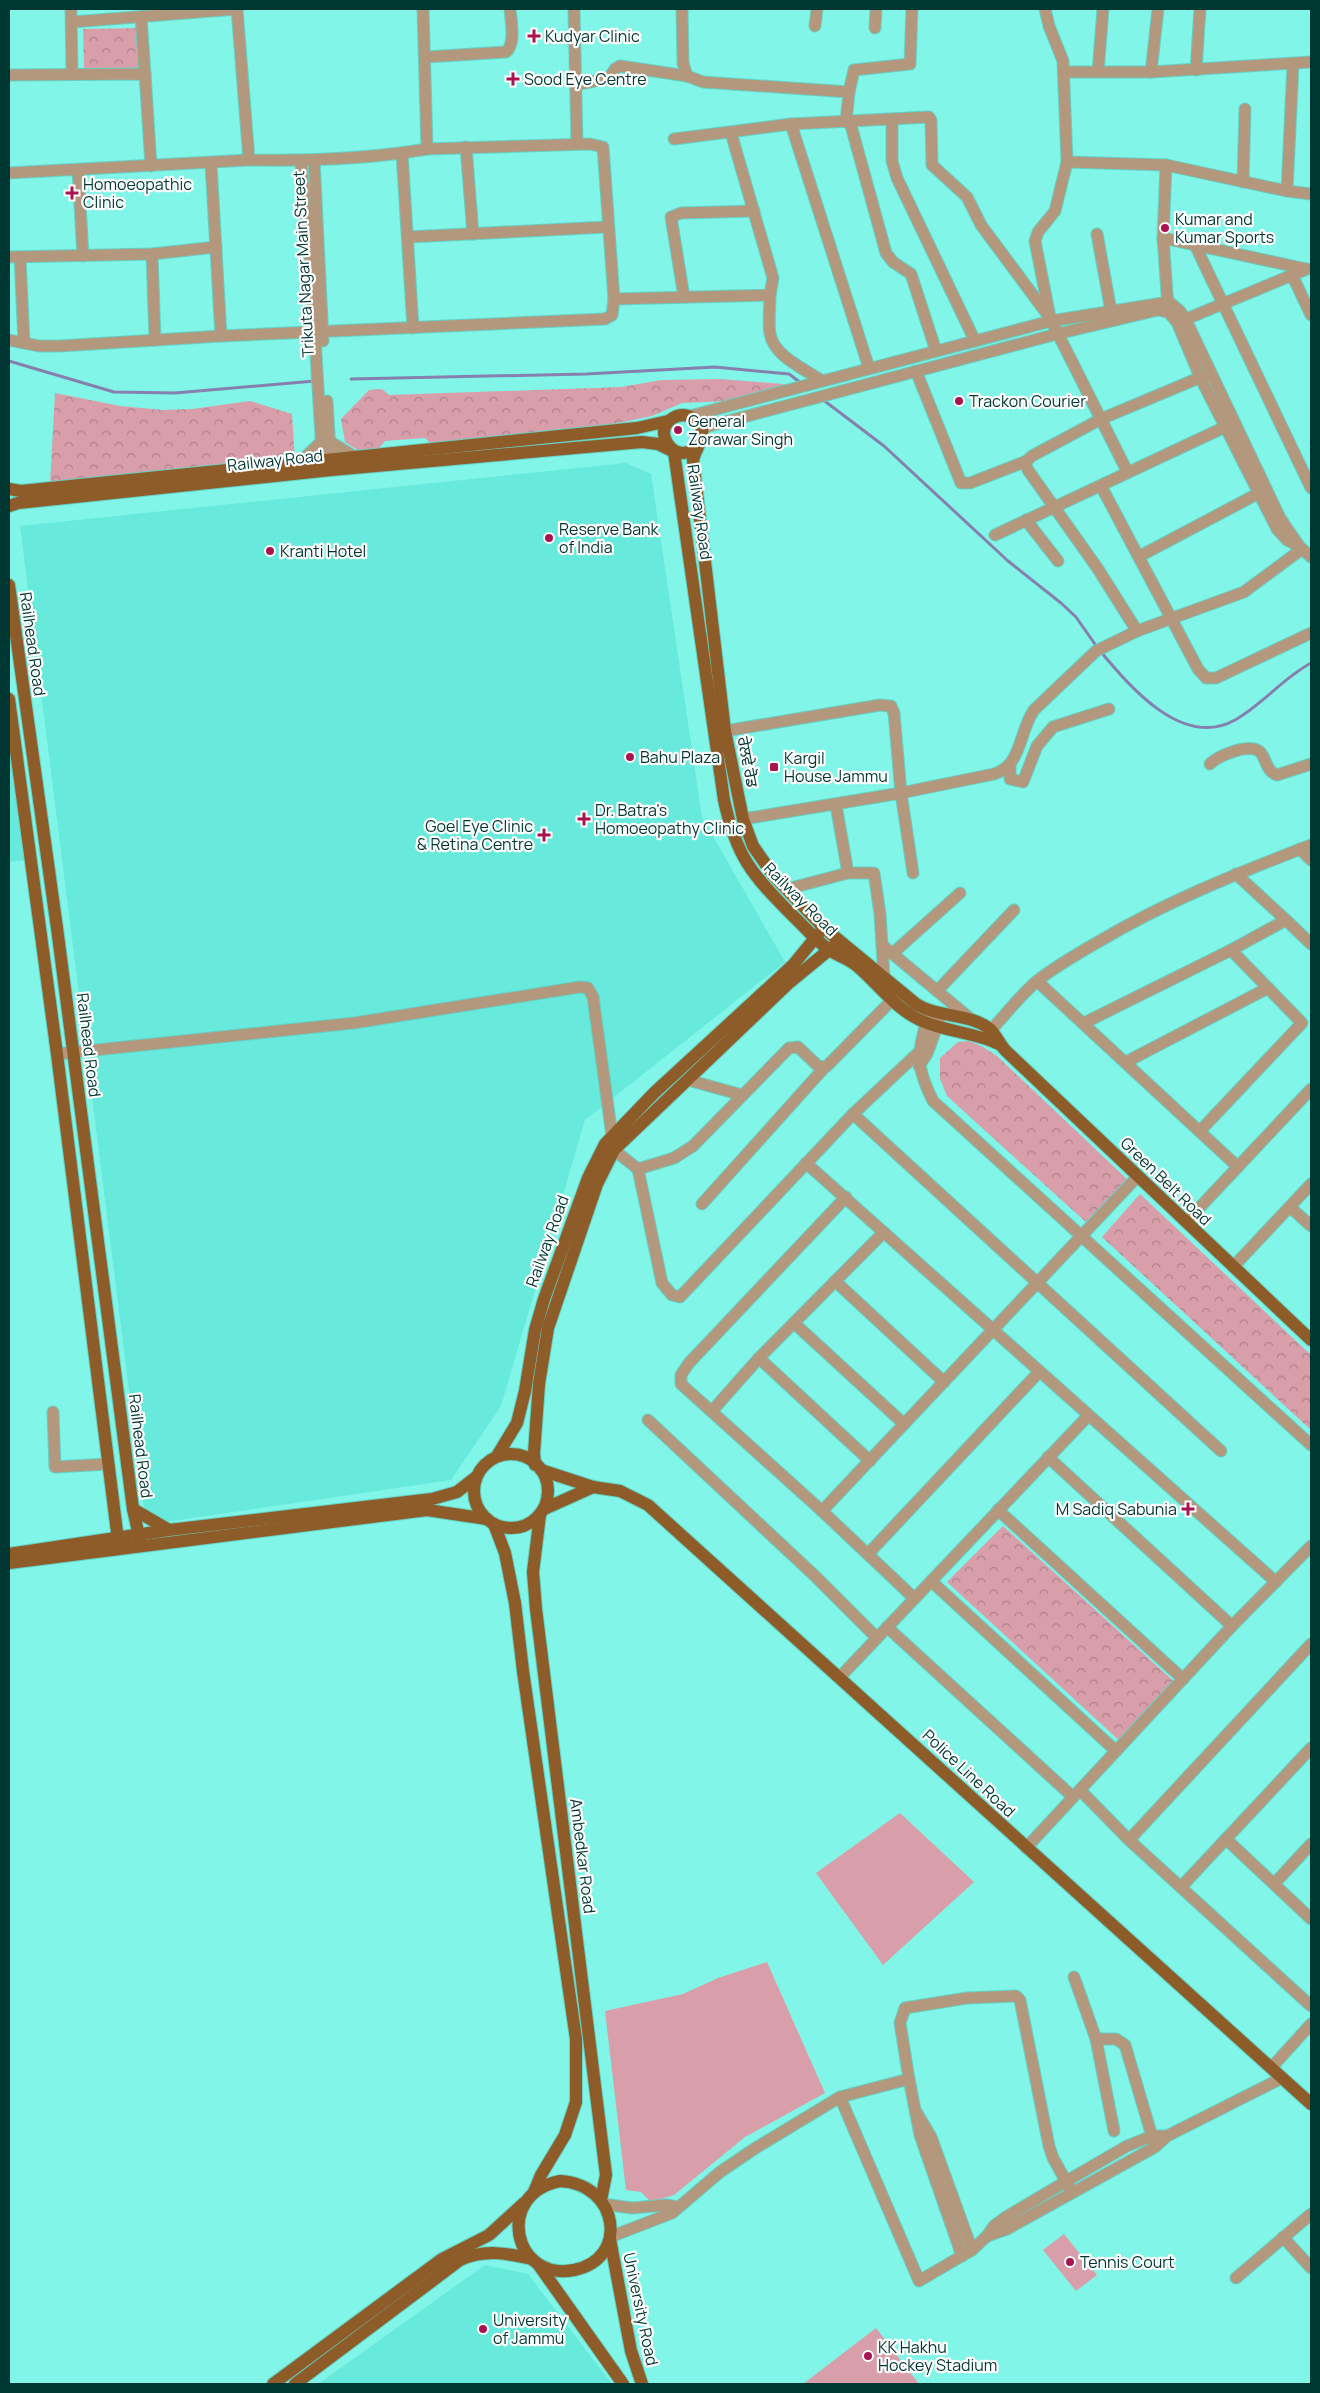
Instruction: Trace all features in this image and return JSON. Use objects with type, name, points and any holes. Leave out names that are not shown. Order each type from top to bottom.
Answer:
[{"type":"main road","points":[[9,490],[88,490],[300,463],[327,465],[355,457],[637,428],[668,421],[677,415],[690,416],[700,422],[702,442],[696,449],[687,453],[674,452],[665,441],[664,436],[668,421]]},
{"type":"main road","name":"Railway Road","points":[[9,506],[18,502],[88,490],[327,465],[642,442],[658,444],[674,452],[724,800],[729,826],[748,867],[760,883],[814,938],[830,950],[856,964],[897,995],[908,1013],[988,1034],[999,1044]]},
{"type":"main road","name":"ਰੇਲਵੇ ਰੋਡ","points":[[696,449],[693,460],[726,731],[743,819],[753,846],[774,876],[824,928],[884,977],[897,995]]},
{"type":"main road","name":"Railhead Road","points":[[9,585],[55,913],[133,1509],[140,1540]]},
{"type":"main road","name":"Railhead Road","points":[[9,699],[57,1054],[118,1543]]},
{"type":"main road","points":[[37,915],[55,913]]},
{"type":"main road","name":"Railway Road","points":[[497,1456],[517,1423],[525,1391],[535,1330],[544,1299],[588,1178],[599,1154],[612,1136],[654,1093],[793,965],[824,928]]},
{"type":"main road","points":[[542,1512],[548,1486],[538,1467],[534,1446],[539,1384],[548,1328],[597,1184],[614,1150],[790,982],[840,941]]},
{"type":"main road","points":[[934,1019],[973,1021],[988,1034]]},
{"type":"main road","name":"Green Belt Road","points":[[999,1044],[1311,1340]]},
{"type":"main road","points":[[534,2192],[541,2175],[565,2135],[576,2102],[576,2039],[515,1603],[505,1554],[490,1522],[475,1502],[474,1489],[476,1478],[483,1466],[497,1456],[512,1454],[527,1458],[538,1467]]},
{"type":"main road","name":"Police Line Road","points":[[538,1467],[593,1487],[620,1492],[648,1505],[1311,2104]]},
{"type":"main road","points":[[140,1540],[169,1530],[432,1499],[456,1492],[476,1478]]},
{"type":"main road","points":[[9,1563],[140,1540],[428,1510],[490,1522],[508,1528],[524,1526],[542,1512],[593,1487]]},
{"type":"main road","points":[[133,1509],[169,1530]]},
{"type":"main road","name":"Ambedkar Road","points":[[542,1512],[532,1572],[606,2176],[602,2202]]},
{"type":"main road","points":[[98,1541],[114,1515]]},
{"type":"main road","points":[[9,1554],[98,1541],[118,1543]]},
{"type":"main road","points":[[273,2384],[442,2259],[454,2251],[489,2236],[534,2192],[555,2182],[572,2182],[587,2186],[602,2202],[609,2222],[610,2238],[601,2256],[581,2269],[556,2270],[535,2262],[491,2252],[471,2255],[460,2260],[295,2384]]},
{"type":"main road","points":[[524,2202],[519,2218],[518,2232],[522,2243],[624,2384]]},
{"type":"main road","name":"University Road","points":[[610,2238],[631,2350],[642,2384]]},
{"type":"street","points":[[71,9],[72,74]]},
{"type":"street","points":[[72,22],[237,9],[249,160]]},
{"type":"street","points":[[423,9],[428,149]]},
{"type":"street","points":[[426,57],[506,52],[510,49],[512,43],[510,9]]},
{"type":"street","points":[[574,9],[577,144]]},
{"type":"street","points":[[682,9],[683,64],[687,76]]},
{"type":"street","points":[[815,26],[817,9]]},
{"type":"street","points":[[874,28],[876,9]]},
{"type":"street","points":[[912,9],[912,56],[910,64],[854,70],[849,92],[848,122],[886,253],[890,259],[911,274],[936,351]]},
{"type":"street","points":[[1045,9],[1049,26],[1063,61],[1067,162],[1055,211],[1038,232],[1035,241],[1051,320]]},
{"type":"street","points":[[1098,72],[1102,9]]},
{"type":"street","points":[[1151,72],[1158,9]]},
{"type":"street","points":[[1196,70],[1200,9]]},
{"type":"street","points":[[141,16],[151,166]]},
{"type":"street","points":[[1064,72],[1151,72],[1311,62]]},
{"type":"street","points":[[1287,191],[1293,64]]},
{"type":"street","points":[[576,85],[610,78],[615,69],[620,66],[687,76],[703,82],[849,92]]},
{"type":"street","points":[[9,75],[146,74]]},
{"type":"street","points":[[1243,182],[1245,109]]},
{"type":"street","points":[[674,139],[791,124],[929,117],[932,124],[930,158],[934,170],[967,197],[981,225],[1051,320],[1127,471]]},
{"type":"street","points":[[892,120],[892,161],[896,178],[975,341]]},
{"type":"street","points":[[791,124],[869,368]]},
{"type":"street","points":[[731,133],[773,278],[770,295],[770,333],[775,346],[818,381]]},
{"type":"street","name":"Trikuta Nagar Main Street","points":[[327,465],[318,333],[314,160],[466,147],[599,145],[605,151],[607,227],[614,298]]},
{"type":"street","points":[[466,147],[473,234]]},
{"type":"street","points":[[402,153],[413,328]]},
{"type":"street","points":[[9,173],[211,164],[249,160],[314,160]]},
{"type":"street","points":[[301,161],[318,333]]},
{"type":"street","points":[[1067,162],[1166,165],[1287,191],[1311,194]]},
{"type":"street","points":[[211,164],[221,336]]},
{"type":"street","points":[[1166,165],[1163,238],[1168,307],[1182,321],[1212,372],[1280,518],[1300,548]]},
{"type":"street","points":[[78,170],[83,256]]},
{"type":"street","points":[[684,297],[671,217],[681,213],[754,211]]},
{"type":"street","points":[[408,237],[607,227]]},
{"type":"street","points":[[1097,234],[1111,311]]},
{"type":"street","points":[[1163,238],[1308,268]]},
{"type":"street","points":[[1194,245],[1311,488]]},
{"type":"street","points":[[24,343],[14,257],[152,254],[216,247]]},
{"type":"street","points":[[152,254],[155,340]]},
{"type":"street","points":[[1182,321],[1308,268]]},
{"type":"street","points":[[1292,275],[1310,308]]},
{"type":"street","points":[[9,340],[60,346],[221,336],[605,319],[612,314],[614,298],[770,295]]},
{"type":"street","points":[[690,416],[1051,320],[1111,311],[1168,307]]},
{"type":"street","points":[[702,428],[1058,334],[1168,307]]},
{"type":"street","points":[[1182,321],[1200,377],[1281,535],[1311,557]]},
{"type":"street","points":[[916,371],[961,483],[970,483],[1027,461],[1032,456],[1101,419],[1212,372]]},
{"type":"street","points":[[995,535],[1101,486],[1127,471],[1225,427]]},
{"type":"street","points":[[300,463],[325,441],[355,457]]},
{"type":"street","points":[[1027,461],[1026,466],[1028,470],[1098,569],[1137,631]]},
{"type":"street","points":[[1101,486],[1173,617],[1202,675],[1210,680],[1245,666],[1311,633]]},
{"type":"street","points":[[1140,556],[1259,493]]},
{"type":"street","points":[[1026,520],[1058,561]]},
{"type":"street","points":[[1109,709],[1053,727],[1037,746],[1024,780],[1016,781],[1009,776],[1010,766],[1034,710],[1099,649],[1137,631],[1244,592],[1300,548]]},
{"type":"street","points":[[726,731],[886,705],[891,706],[894,712],[900,793],[913,872]]},
{"type":"street","points":[[1210,764],[1220,756],[1251,748],[1261,753],[1270,771],[1277,775],[1311,764]]},
{"type":"street","points":[[743,819],[900,793],[994,774],[1010,766]]},
{"type":"street","points":[[836,805],[848,873]]},
{"type":"street","points":[[988,1034],[1014,1003],[1037,981],[1054,968],[1115,932],[1236,874],[1311,845]]},
{"type":"street","points":[[1300,849],[1311,860]]},
{"type":"street","points":[[787,888],[848,873],[869,872],[876,875],[884,977]]},
{"type":"street","points":[[1236,874],[1311,944]]},
{"type":"street","points":[[892,954],[960,893]]},
{"type":"street","points":[[937,991],[1014,910]]},
{"type":"street","points":[[1084,1023],[1231,950],[1286,920]]},
{"type":"street","points":[[882,945],[973,1021]]},
{"type":"street","points":[[1231,950],[1311,1032]]},
{"type":"street","points":[[1037,981],[1238,1167]]},
{"type":"street","points":[[57,1054],[354,1023],[588,988],[593,997],[612,1136]]},
{"type":"street","points":[[1126,1062],[1268,988]]},
{"type":"street","points":[[702,1204],[824,1068],[897,995]]},
{"type":"street","points":[[614,1150],[638,1169],[662,1283],[667,1291],[678,1297],[684,1294],[853,1114],[919,1052],[934,1019]]},
{"type":"street","points":[[919,1066],[928,1054],[934,1019]]},
{"type":"street","points":[[1200,1131],[1302,1024]]},
{"type":"street","points":[[638,1169],[674,1158],[693,1146],[792,1046],[798,1047],[818,1066],[824,1068]]},
{"type":"street","points":[[919,1052],[919,1066],[923,1080],[934,1101],[1311,1445]]},
{"type":"street","points":[[688,1080],[742,1096]]},
{"type":"street","points":[[1186,1222],[1311,1089]]},
{"type":"street","points":[[853,1114],[1221,1451]]},
{"type":"street","points":[[806,1163],[1276,1582]]},
{"type":"street","points":[[822,1511],[1138,1176]]},
{"type":"street","points":[[1233,1267],[1311,1184]]},
{"type":"street","points":[[846,1197],[684,1369],[681,1384],[822,1511],[914,1598]]},
{"type":"street","points":[[1290,1207],[1311,1226]]},
{"type":"street","points":[[712,1411],[759,1358],[884,1232]]},
{"type":"street","points":[[835,1281],[944,1382]]},
{"type":"street","points":[[794,1323],[904,1424]]},
{"type":"street","points":[[759,1358],[870,1461]]},
{"type":"street","points":[[868,1554],[1039,1372]]},
{"type":"street","points":[[53,1412],[55,1468],[108,1464]]},
{"type":"street","points":[[840,1677],[1088,1416]]},
{"type":"street","points":[[648,1420],[815,1576],[877,1638]]},
{"type":"street","points":[[1048,1458],[1232,1626]]},
{"type":"street","points":[[998,1510],[1183,1679]]},
{"type":"street","points":[[1026,1848],[1232,1626],[1311,1546]]},
{"type":"street","points":[[931,1581],[1116,1751]]},
{"type":"street","points":[[887,1627],[1129,1840],[1311,2006]]},
{"type":"street","points":[[1129,1840],[1311,1644]]},
{"type":"street","points":[[1181,1887],[1311,1748]]},
{"type":"street","points":[[1226,1839],[1311,1919]]},
{"type":"street","points":[[1274,1884],[1311,1844]]},
{"type":"street","points":[[1074,1976],[1096,2039],[1114,2131]]},
{"type":"street","points":[[962,2256],[920,2135],[900,2023],[905,2008],[967,1998],[1016,1996],[1020,2000],[1049,2146],[1068,2187]]},
{"type":"street","points":[[1271,2068],[1311,2024]]},
{"type":"street","points":[[1096,2039],[1116,2039],[1125,2045],[1153,2141]]},
{"type":"street","points":[[840,2096],[919,2281],[972,2250],[987,2236],[1007,2229],[1068,2187],[1153,2141],[1167,2136],[1282,2078]]},
{"type":"street","points":[[610,2238],[634,2226],[662,2218],[720,2172],[840,2096],[909,2080]]},
{"type":"street","points":[[916,2112],[931,2137],[972,2250]]},
{"type":"street","points":[[602,2202],[632,2208],[666,2205],[678,2207]]},
{"type":"street","points":[[1236,2278],[1311,2214]]},
{"type":"street","points":[[1283,2237],[1311,2268]]},
{"type":"shaded area","points":[[626,463],[651,474],[702,817],[785,962],[585,1120],[501,1406],[451,1480],[166,1522],[144,1509],[20,526]]},
{"type":"shaded area","points":[[9,696],[29,860],[9,862]]},
{"type":"shaded area","name":"University of Jammu","points":[[485,2265],[528,2274],[612,2384],[318,2384]]},
{"type":"green space","points":[[139,28],[141,68],[84,70],[83,29]]},
{"type":"green space","points":[[720,379],[795,385],[730,401],[682,403],[652,416],[599,427],[433,446],[425,438],[385,441],[377,451],[359,451],[345,442],[341,419],[369,390],[382,389],[389,395],[621,387],[662,380]]},
{"type":"green space","points":[[55,393],[120,406],[163,410],[192,409],[250,401],[292,414],[295,460],[50,485]]},
{"type":"green space","points":[[969,1041],[997,1056],[1130,1182],[1088,1224],[947,1096],[940,1079],[940,1058],[958,1042]]},
{"type":"green space","points":[[1140,1194],[1311,1355],[1311,1430],[1102,1237]]},
{"type":"green space","points":[[1003,1526],[1179,1686],[1123,1744],[947,1582]]},
{"type":"green space","points":[[900,1813],[974,1882],[883,1965],[816,1873]]},
{"type":"green space","points":[[767,1962],[825,2093],[745,2137],[674,2195],[651,2202],[641,2192],[626,2190],[605,2011],[683,1994],[718,1978]]},
{"type":"green space","name":"Tennis Court","points":[[1064,2234],[1097,2275],[1076,2291],[1043,2250]]},
{"type":"green space","name":"KK Hakhu Hockey Stadium","points":[[876,2328],[919,2384],[803,2384]]},
{"type":"waterway","points":[[9,361],[114,392],[175,393],[315,381]]},
{"type":"waterway","points":[[351,379],[586,374],[715,367],[789,374],[801,383]]},
{"type":"waterway","points":[[822,399],[884,446],[1008,561],[1061,603],[1076,617],[1097,647]]},
{"type":"waterway","points":[[1101,652],[1143,697],[1178,721],[1196,727],[1216,727],[1235,720],[1291,676],[1311,663]]},
{"type":"place","name":"Kudyar Clinic","points":[[534,36]]},
{"type":"place","name":"Sood Eye Centre","points":[[513,79]]},
{"type":"place","name":"Homoeopathic Clinic","points":[[72,193]]},
{"type":"place","name":"Kumar and Kumar Sports","points":[[1165,228]]},
{"type":"place","name":"Trackon Courier","points":[[959,401]]},
{"type":"place","name":"General Zorawar Singh","points":[[678,430]]},
{"type":"place","name":"Reserve Bank of India","points":[[549,538]]},
{"type":"place","name":"Kranti Hotel","points":[[270,551]]},
{"type":"place","name":"Bahu Plaza","points":[[630,757]]},
{"type":"place","name":"Kargil House Jammu","points":[[774,767]]},
{"type":"place","name":"Dr. Batra's Homoeopathy Clinic","points":[[584,819]]},
{"type":"place","name":"Goel Eye Clinic & Retina Centre","points":[[544,835]]},
{"type":"place","name":"M Sadiq Sabunia","points":[[1188,1509]]},
{"type":"place","name":"Tennis Court","points":[[1070,2262]]},
{"type":"place","name":"University of Jammu","points":[[483,2329]]},
{"type":"place","name":"KK Hakhu Hockey Stadium","points":[[868,2356]]}]
